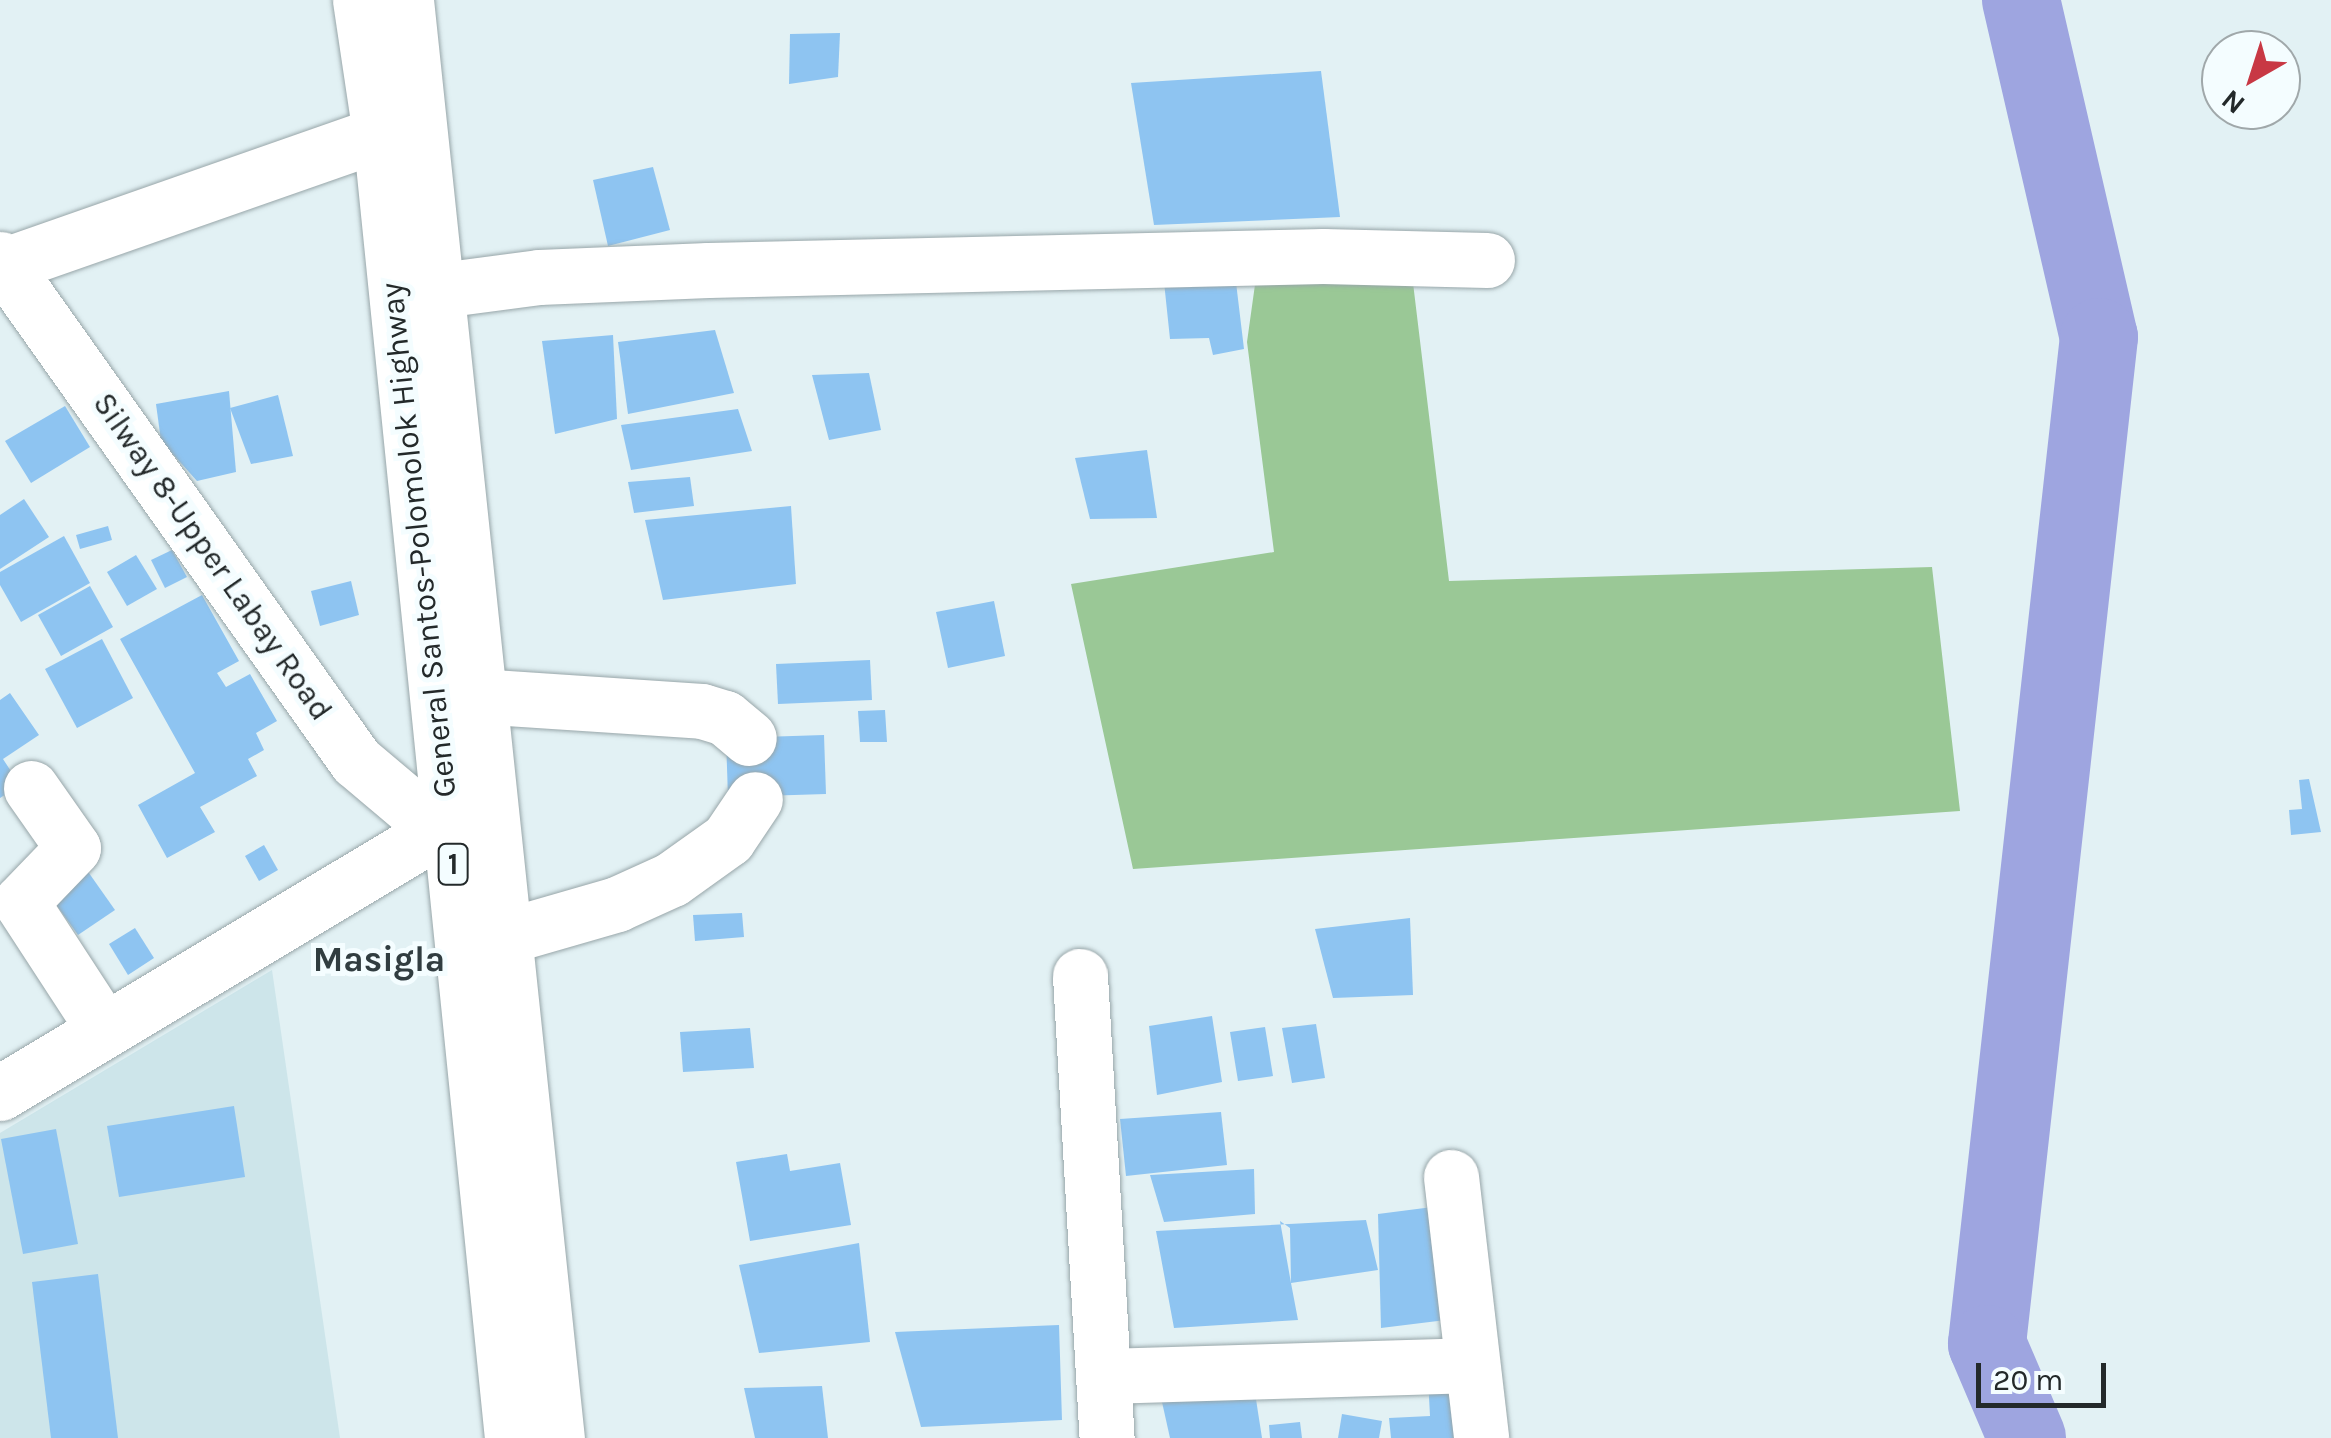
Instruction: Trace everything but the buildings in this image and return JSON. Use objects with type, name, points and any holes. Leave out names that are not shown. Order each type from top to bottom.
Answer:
[{"type":"main road","name":"General Santos-Polomolok Highway","points":[[360,0],[470,822],[512,1438]]},
{"type":"main road","name":"1","points":[[406,0],[477,696],[470,822],[502,937],[557,1438]]},
{"type":"main road","points":[[2,262],[380,134]]},
{"type":"main road","points":[[433,290],[539,277],[708,270],[1324,256],[1487,260]]},
{"type":"main road","name":"Silway 8-Upper Labay Road","points":[[2,262],[356,761],[397,803],[470,822]]},
{"type":"main road","points":[[477,696],[702,711],[725,718],[749,738]]},
{"type":"main road","points":[[31,788],[73,848],[21,902],[103,1028]]},
{"type":"main road","points":[[502,937],[618,904],[672,879],[728,839],[755,798]]},
{"type":"main road","points":[[0,1093],[103,1028],[470,822]]},
{"type":"main road","points":[[1080,976],[1108,1376],[1106,1438]]},
{"type":"main road","points":[[1451,1176],[1481,1438]]},
{"type":"main road","points":[[1108,1376],[1472,1365]]},
{"type":"shaded area","points":[[272,970],[340,1438],[0,1438],[0,1133]]},
{"type":"green space","points":[[1410,258],[1449,581],[1932,567],[1960,811],[1133,869],[1071,584],[1274,552],[1247,342],[1258,263]]},
{"type":"waterway","points":[[2021,0],[2099,337],[1987,1344],[2027,1438]]},
{"type":"district","name":"Masigla","points":[[379,960]]}]
